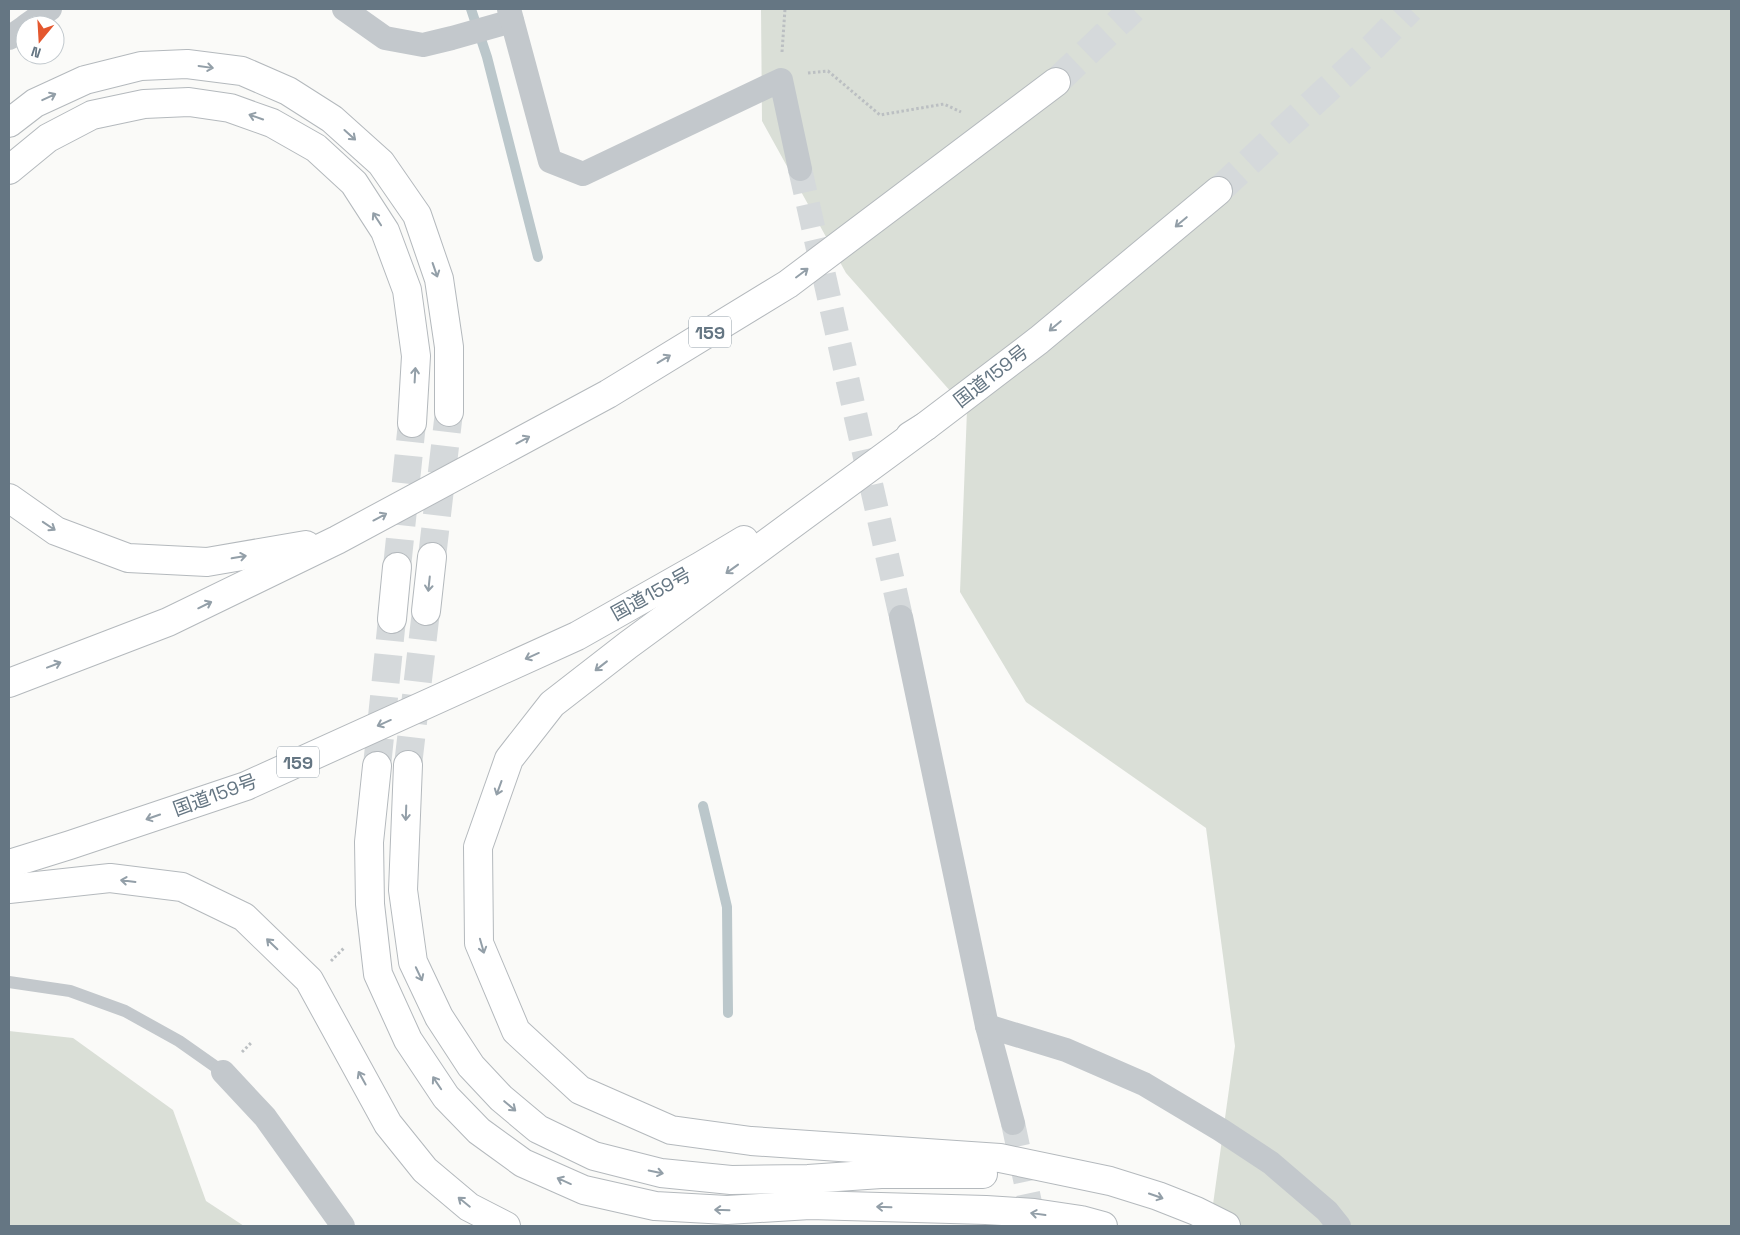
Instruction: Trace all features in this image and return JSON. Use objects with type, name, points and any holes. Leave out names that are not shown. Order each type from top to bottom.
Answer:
[{"type":"highway","points":[[9,123],[35,103],[85,80],[141,66],[187,64],[242,71],[288,91],[332,119],[381,163],[417,215],[439,279],[449,347],[449,412]]},
{"type":"highway","name":"159","points":[[9,682],[168,622],[337,540],[608,394],[788,284],[1056,82]]},
{"type":"highway","points":[[9,170],[48,138],[92,115],[144,104],[189,102],[230,108],[272,123],[316,148],[354,183],[380,223],[407,290],[416,356],[412,423]]},
{"type":"highway","name":"国道159号","points":[[9,864],[246,786],[577,636],[699,568],[926,426],[1039,340],[1218,191]]},
{"type":"highway","points":[[926,426],[628,645],[552,704],[509,759],[478,847],[479,942],[516,1031],[580,1090],[671,1130],[751,1141],[1000,1158],[1110,1181],[1158,1196],[1196,1211],[1226,1226]]},
{"type":"highway","points":[[9,498],[56,531],[128,558],[208,562],[337,540]]},
{"type":"highway","points":[[426,611],[432,557]]},
{"type":"highway","points":[[392,619],[397,567]]},
{"type":"highway","points":[[408,764],[403,890],[413,962],[439,1017],[471,1066],[501,1098],[538,1130],[594,1156],[661,1173],[731,1180],[808,1179],[881,1174],[988,1174],[1110,1181]]},
{"type":"highway","points":[[377,766],[369,842],[370,904],[378,974],[408,1040],[446,1096],[479,1130],[523,1163],[584,1190],[655,1206],[727,1210],[810,1205],[986,1210],[1034,1213],[1080,1220],[1103,1226]]},
{"type":"highway","points":[[9,889],[110,878],[182,887],[244,917],[309,980],[388,1124],[419,1162],[469,1207],[506,1226]]},
{"type":"highway","points":[[890,1226],[986,1210]]},
{"type":"street","points":[[344,9],[385,38],[423,45],[452,38],[507,19],[550,160],[583,174],[791,77],[800,169]]},
{"type":"street","points":[[901,618],[987,1026],[1013,1123]]},
{"type":"street","points":[[987,1026],[1066,1050],[1144,1084],[1221,1130],[1271,1163],[1327,1211],[1339,1226]]},
{"type":"street","points":[[223,1072],[265,1117],[342,1226]]},
{"type":"lane","points":[[9,982],[70,991],[125,1011],[179,1041],[223,1072]]},
{"type":"path","points":[[785,9],[791,77],[828,71],[880,115],[944,104],[961,112]]},
{"type":"path","points":[[328,964],[347,945]]},
{"type":"shaded area","points":[[761,9],[1731,9],[1731,1226],[1210,1226],[1235,1046],[1206,828],[1026,702],[960,592],[967,410],[846,273],[762,121]]},
{"type":"shaded area","points":[[9,1031],[73,1038],[173,1110],[206,1201],[244,1226],[9,1226]]},
{"type":"waterway","points":[[471,9],[487,57],[538,257]]},
{"type":"waterway","points":[[703,806],[727,907],[728,1013]]},
{"type":"tunnel","points":[[1056,82],[1133,9]]},
{"type":"tunnel","points":[[1218,191],[1373,47],[1410,9]]},
{"type":"tunnel","points":[[800,169],[901,617]]},
{"type":"tunnel","points":[[432,557],[449,412]]},
{"type":"tunnel","points":[[397,567],[412,423]]},
{"type":"tunnel","points":[[408,765],[426,611]]},
{"type":"tunnel","points":[[377,766],[392,619]]},
{"type":"tunnel","points":[[1013,1123],[1035,1226]]}]
